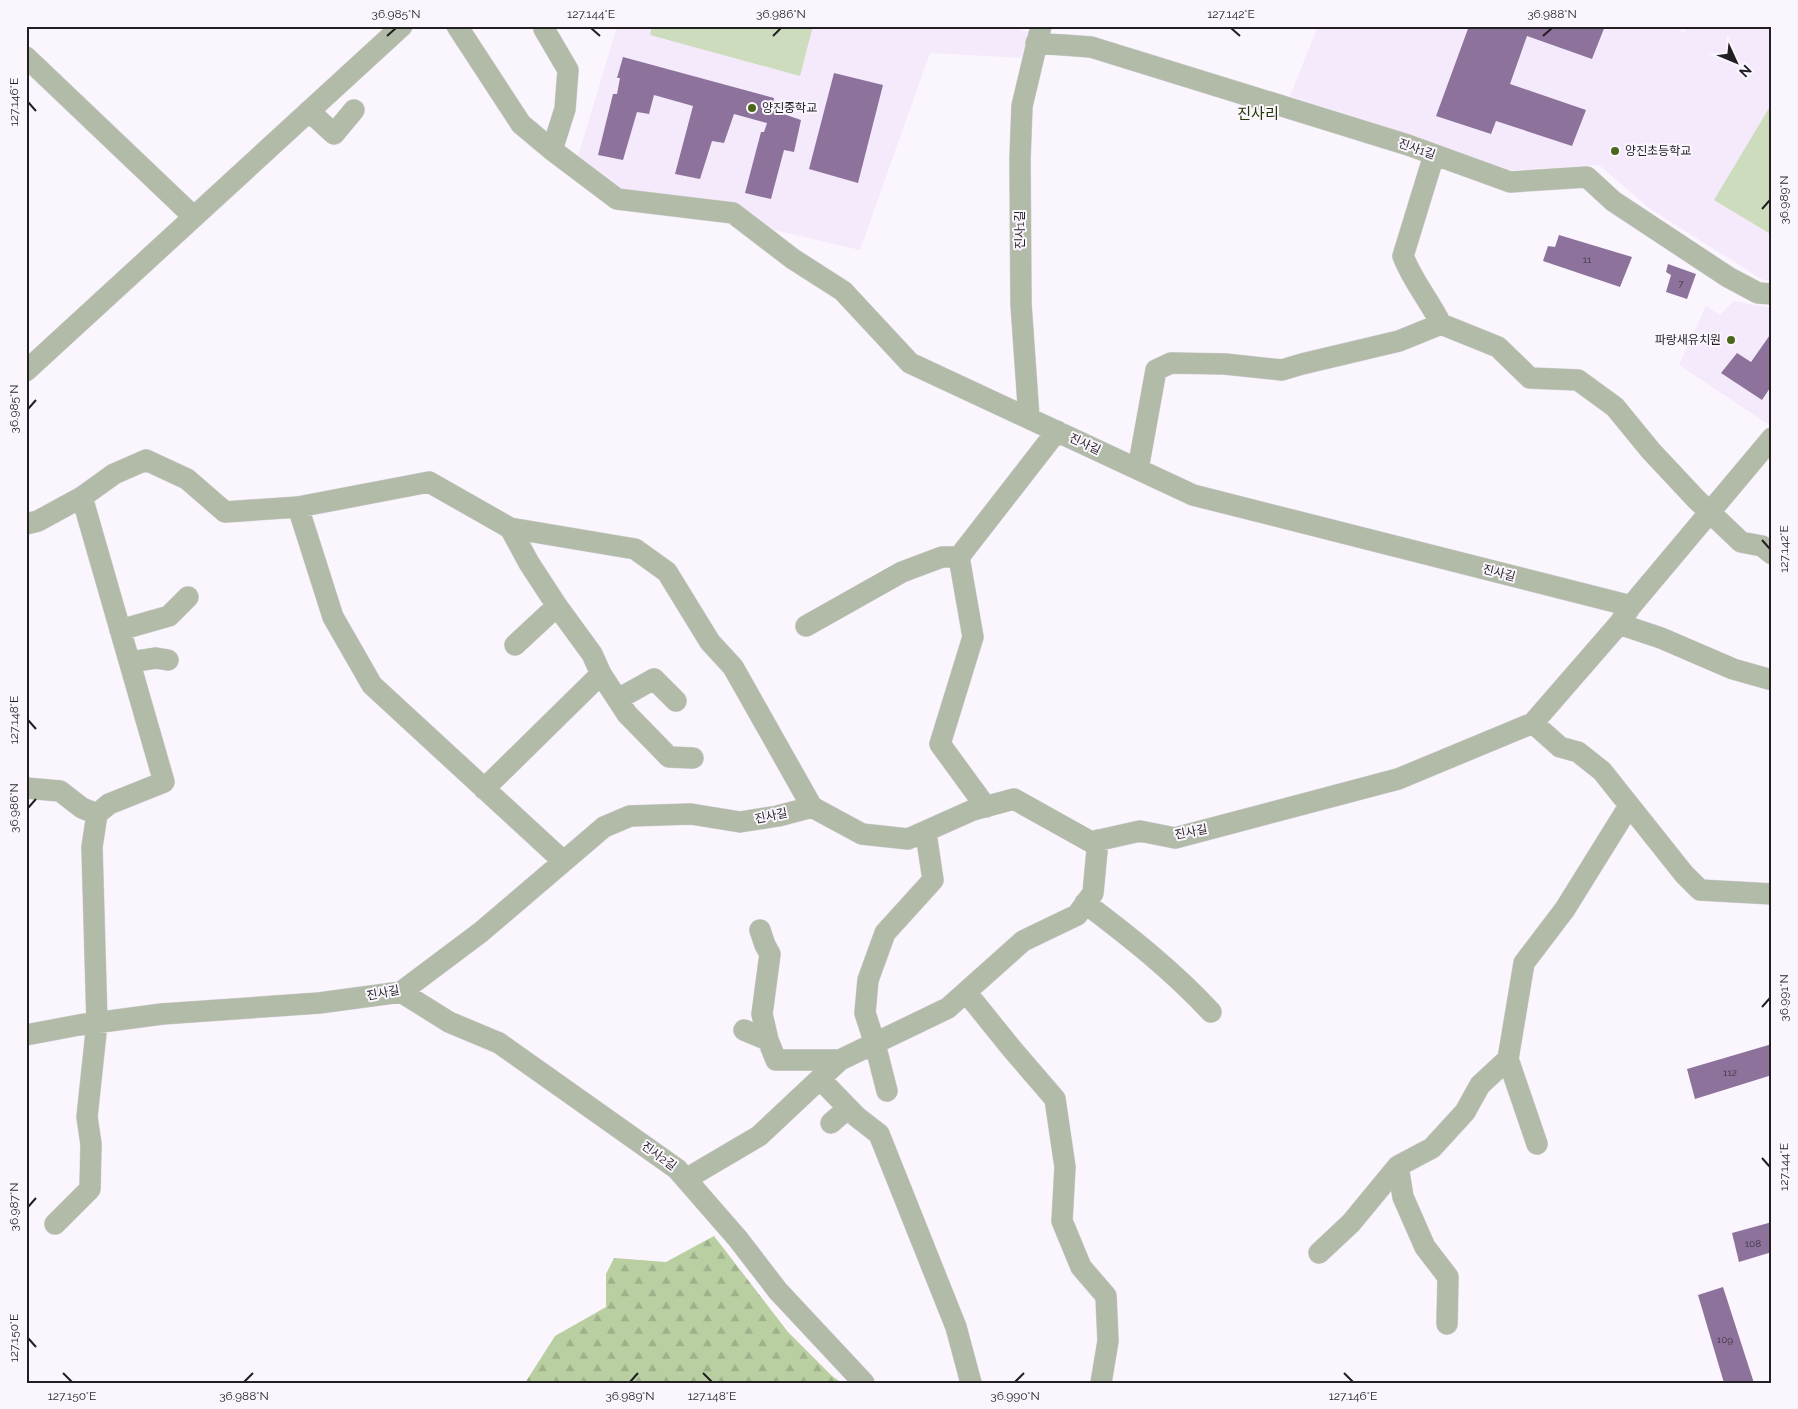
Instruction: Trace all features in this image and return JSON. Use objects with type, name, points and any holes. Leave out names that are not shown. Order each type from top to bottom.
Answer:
[{"type":"street","points":[[26,371],[402,26]]},
{"type":"street","name":"진사길","points":[[457,26],[521,124],[617,199],[733,213],[793,260],[843,291],[910,363],[1193,494],[1631,606]]},
{"type":"street","points":[[544,29],[568,70],[565,109],[552,150]]},
{"type":"street","name":"진사1길","points":[[1029,418],[1021,304],[1020,159],[1022,106],[1038,35],[1091,47],[1284,106],[1510,182],[1587,177],[1613,201],[1728,277],[1758,293],[1772,294]]},
{"type":"street","points":[[26,57],[194,217]]},
{"type":"street","points":[[310,111],[334,134],[354,110]]},
{"type":"street","points":[[1434,155],[1403,256],[1409,272],[1431,304],[1441,324],[1498,347],[1530,378],[1578,380],[1615,407],[1651,451],[1741,542],[1762,546],[1772,554]]},
{"type":"street","points":[[1138,469],[1156,370],[1164,366],[1171,363],[1225,364],[1282,370],[1399,341],[1441,324]]},
{"type":"street","points":[[986,807],[940,744],[973,637],[959,558],[1058,431]]},
{"type":"street","name":"진사길","points":[[26,1035],[97,1022],[162,1014],[318,1003],[401,992],[481,932],[604,827],[630,816],[692,814],[740,822],[778,816],[812,807],[862,834],[908,840],[973,810],[1014,799],[1091,842],[1140,831],[1175,838],[1398,779],[1533,723],[1619,624],[1631,606],[1771,440]]},
{"type":"street","points":[[26,524],[38,521],[82,497],[114,474],[146,460],[187,478],[225,512],[298,507],[429,482],[510,528],[635,549],[666,572],[710,642],[734,667],[812,807]]},
{"type":"street","points":[[55,1224],[90,1189],[91,1144],[87,1117],[97,1022],[92,847],[97,814],[110,804],[164,782],[82,497]]},
{"type":"street","points":[[298,507],[334,616],[372,685],[564,861]]},
{"type":"street","points":[[510,528],[529,563],[592,654],[601,674],[627,714],[669,757],[693,758]]},
{"type":"street","points":[[806,626],[902,572],[942,557],[959,558]]},
{"type":"street","points":[[120,630],[169,616],[188,597]]},
{"type":"street","points":[[515,645],[557,606]]},
{"type":"street","points":[[1619,624],[1662,638],[1732,669],[1772,680]]},
{"type":"street","points":[[130,662],[156,658],[168,660]]},
{"type":"street","points":[[484,789],[601,674]]},
{"type":"street","points":[[618,699],[654,679],[676,701]]},
{"type":"street","points":[[1533,723],[1560,747],[1578,752],[1602,771],[1684,874],[1700,890],[1772,894]]},
{"type":"street","points":[[26,788],[60,791],[82,808],[97,814]]},
{"type":"street","points":[[1536,1144],[1508,1059],[1524,963],[1565,909],[1629,806]]},
{"type":"street","points":[[887,1091],[865,1013],[868,980],[885,933],[933,880],[926,840],[922,833]]},
{"type":"street","points":[[686,1179],[759,1136],[840,1060],[948,1008],[1023,941],[1077,915],[1093,893],[1098,840]]},
{"type":"street","points":[[1086,903],[1151,954],[1194,993],[1211,1012]]},
{"type":"street","points":[[760,930],[770,954],[762,1014],[768,1040],[776,1060],[840,1060]]},
{"type":"street","name":"진사2길","points":[[401,992],[449,1022],[499,1043],[677,1169],[738,1238],[778,1291],[864,1383]]},
{"type":"street","points":[[966,992],[1012,1050],[1055,1099],[1065,1167],[1062,1222],[1081,1267],[1106,1296],[1108,1341],[1101,1383]]},
{"type":"street","points":[[744,1030],[768,1040]]},
{"type":"street","points":[[1319,1253],[1351,1223],[1398,1166],[1432,1148],[1465,1112],[1480,1085],[1508,1059]]},
{"type":"street","points":[[820,1079],[848,1108],[879,1134],[956,1327],[971,1383]]},
{"type":"street","points":[[831,1122],[848,1108]]},
{"type":"street","points":[[1398,1166],[1403,1197],[1425,1247],[1448,1277],[1447,1324]]},
{"type":"shaded area","name":"양진중학교","points":[[617,26],[1006,26],[1029,32],[1021,58],[930,53],[860,250],[631,197],[578,157]]},
{"type":"shaded area","name":"양진초등학교","points":[[1318,26],[1673,26],[1683,32],[1690,26],[1772,26],[1772,280],[1763,280],[1650,209],[1599,165],[1509,170],[1419,137],[1290,96]]},
{"type":"shaded area","name":"파랑새유치원","points":[[1734,301],[1772,308],[1772,427],[1679,365],[1706,306],[1720,315]]},
{"type":"green space","points":[[652,26],[813,26],[800,76],[650,35]]},
{"type":"green space","points":[[1772,103],[1772,235],[1714,200]]},
{"type":"green space","points":[[714,1236],[788,1332],[832,1376],[842,1383],[525,1383],[555,1336],[606,1307],[606,1274],[614,1258],[666,1262]]},
{"type":"building","points":[[1469,26],[1605,26],[1592,59],[1527,36],[1510,84],[1586,110],[1572,146],[1496,121],[1491,134],[1436,116]]},
{"type":"building","points":[[623,57],[774,98],[772,110],[801,120],[794,152],[784,150],[771,199],[745,193],[761,132],[764,132],[767,123],[734,114],[724,143],[712,141],[700,179],[675,174],[693,106],[654,95],[649,114],[637,112],[623,160],[598,155],[613,94],[617,94],[620,78],[617,78]]},
{"type":"building","points":[[834,73],[883,85],[858,183],[809,169]]},
{"type":"building","points":[[1559,235],[1632,257],[1620,287],[1543,261],[1548,246],[1555,247]]},
{"type":"building","points":[[1668,264],[1696,274],[1687,299],[1666,292],[1671,275],[1666,272]]},
{"type":"building","points":[[1772,332],[1772,385],[1762,400],[1721,373],[1737,353],[1751,362]]},
{"type":"building","points":[[1772,1044],[1772,1075],[1695,1099],[1687,1069]]},
{"type":"building","points":[[1772,1222],[1772,1252],[1739,1262],[1732,1233]]},
{"type":"building","points":[[1723,1287],[1754,1383],[1724,1383],[1698,1295]]},
{"type":"place","name":"양진중학교","points":[[752,108]]},
{"type":"place","name":"양진초등학교","points":[[1615,151]]},
{"type":"place","name":"파랑새유치원","points":[[1731,340]]},
{"type":"district","name":"진사리","points":[[1258,114]]}]
